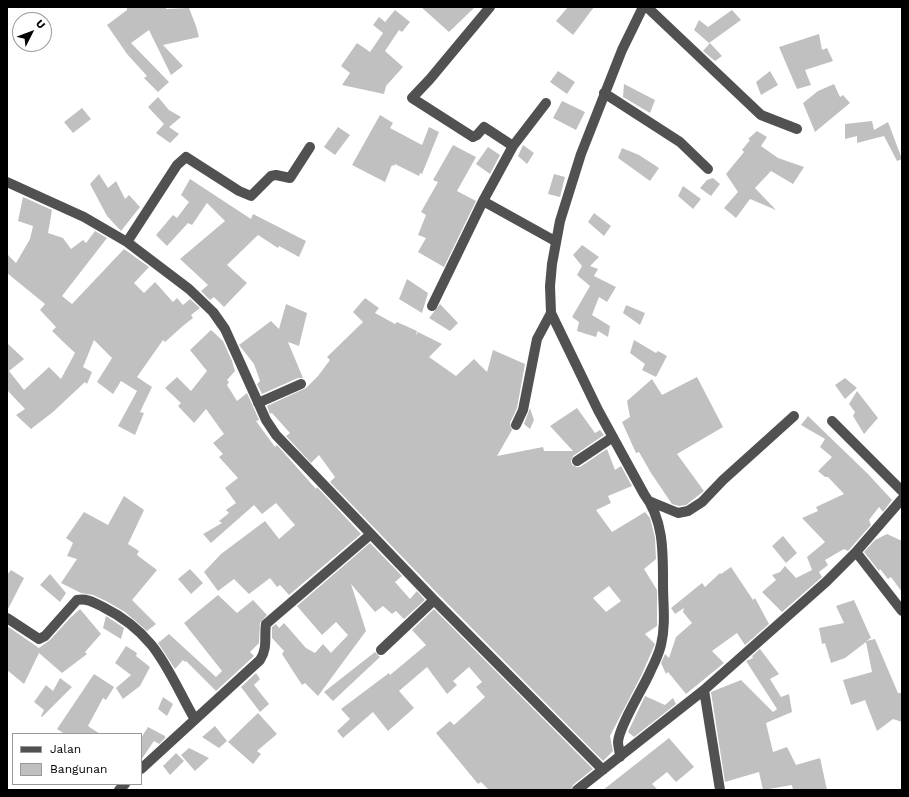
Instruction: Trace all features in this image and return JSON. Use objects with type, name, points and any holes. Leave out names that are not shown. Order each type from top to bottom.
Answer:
[{"type":"street","points":[[490,7],[430,79],[412,98],[473,137],[484,128],[513,146]]},
{"type":"street","points":[[620,757],[618,742],[622,729],[651,670],[661,645],[665,622],[663,583],[664,564],[661,535],[650,502],[613,437],[551,313],[550,286],[555,241],[581,154],[622,50],[643,7]]},
{"type":"street","points":[[647,7],[760,115],[797,129]]},
{"type":"street","points":[[604,93],[680,142],[708,169]]},
{"type":"street","points":[[432,306],[483,201],[513,146],[546,103]]},
{"type":"street","points":[[127,242],[177,165],[186,157],[239,191],[251,196],[271,176],[276,174],[290,178],[305,152],[310,147]]},
{"type":"street","points":[[7,182],[84,217],[127,242],[189,290],[212,312],[230,338],[266,420],[276,435],[434,600],[603,770]]},
{"type":"street","points":[[483,201],[555,241]]},
{"type":"street","points":[[516,424],[523,410],[537,339],[551,313]]},
{"type":"street","points":[[258,403],[301,384]]},
{"type":"street","points":[[650,502],[678,513],[688,511],[702,502],[723,480],[794,416]]},
{"type":"street","points":[[832,420],[902,491]]},
{"type":"street","points":[[577,461],[613,437]]},
{"type":"street","points":[[577,790],[704,690],[826,582],[856,552],[902,499]]},
{"type":"street","points":[[142,768],[184,730],[194,718],[260,660],[266,649],[264,633],[266,624],[371,534]]},
{"type":"street","points":[[856,552],[902,610]]},
{"type":"street","points":[[7,618],[39,639],[45,636],[77,600],[87,600],[119,615],[135,628],[164,660],[194,718]]},
{"type":"street","points":[[381,650],[434,600]]},
{"type":"street","points":[[704,690],[720,790]]},
{"type":"building","points":[[127,7],[166,7],[166,9],[189,8],[196,26],[199,37],[163,45],[183,66],[171,75],[149,30],[131,43],[169,82],[158,92],[144,78],[147,76],[127,54],[107,25],[127,10]]},
{"type":"building","points":[[421,7],[475,7],[449,32]]},
{"type":"building","points":[[568,7],[594,7],[573,35],[556,21]]},
{"type":"building","points":[[395,10],[410,22],[402,32],[399,30],[385,51],[403,67],[386,86],[384,94],[342,85],[350,73],[341,66],[357,43],[370,52],[383,33],[373,25],[379,17],[385,22]]},
{"type":"building","points":[[732,10],[741,20],[709,43],[694,30],[699,20],[708,27]]},
{"type":"building","points":[[819,34],[822,50],[827,48],[833,61],[805,70],[811,85],[797,89],[779,47]]},
{"type":"building","points":[[710,43],[722,56],[715,61],[703,51]]},
{"type":"building","points":[[558,71],[575,82],[567,94],[550,82]]},
{"type":"building","points":[[770,71],[778,85],[761,95],[756,82]]},
{"type":"building","points":[[624,84],[655,100],[650,113],[623,97]]},
{"type":"building","points":[[834,84],[840,97],[843,95],[850,103],[815,132],[803,103],[818,91]]},
{"type":"building","points":[[158,97],[169,110],[181,117],[169,127],[179,134],[170,143],[156,133],[164,124],[148,107]]},
{"type":"building","points":[[562,101],[585,112],[576,130],[553,118]]},
{"type":"building","points":[[82,108],[91,119],[73,133],[64,122]]},
{"type":"building","points":[[380,115],[393,123],[390,128],[422,145],[429,127],[439,132],[422,174],[420,173],[419,176],[395,164],[394,166],[392,165],[385,182],[352,165]]},
{"type":"building","points":[[872,121],[874,130],[888,122],[902,159],[897,161],[884,136],[857,143],[857,136],[845,139],[845,124]]},
{"type":"building","points":[[338,127],[350,135],[335,155],[324,147]]},
{"type":"building","points":[[757,131],[767,137],[761,146],[778,158],[804,167],[793,184],[771,171],[755,188],[776,210],[750,199],[736,218],[724,208],[738,192],[726,174],[744,152],[742,150],[750,140],[748,139]]},
{"type":"building","points":[[453,145],[476,157],[457,191],[476,201],[444,267],[418,252],[426,238],[418,235],[426,215],[421,212],[438,182],[433,180]]},
{"type":"building","points":[[523,145],[534,153],[527,164],[518,156]]},
{"type":"building","points":[[488,147],[500,155],[490,174],[476,164]]},
{"type":"building","points":[[622,148],[639,155],[659,168],[650,181],[618,158]]},
{"type":"building","points":[[99,174],[108,188],[116,181],[125,199],[129,195],[140,207],[121,231],[107,216],[90,184]]},
{"type":"building","points":[[554,174],[565,177],[560,197],[548,194]]},
{"type":"building","points":[[713,178],[720,184],[711,196],[700,188],[707,180]]},
{"type":"building","points":[[190,179],[251,219],[253,214],[306,241],[299,257],[279,246],[278,248],[258,235],[227,265],[247,283],[224,307],[214,297],[210,300],[201,291],[208,285],[180,259],[225,221],[207,203],[192,225],[188,223],[167,246],[156,235],[173,215],[177,218],[189,202],[181,195]]},
{"type":"building","points":[[683,186],[701,199],[693,209],[678,196]]},
{"type":"building","points":[[23,197],[52,210],[48,233],[63,238],[71,249],[83,240],[86,243],[95,231],[107,238],[62,296],[72,304],[124,249],[149,267],[134,283],[144,293],[155,282],[173,302],[177,298],[183,305],[190,299],[200,308],[191,315],[193,318],[165,342],[163,340],[137,377],[152,387],[140,412],[144,413],[135,435],[118,426],[137,391],[121,381],[113,394],[97,382],[112,358],[94,340],[83,367],[92,372],[87,384],[85,382],[53,412],[31,429],[16,415],[25,409],[7,390],[7,343],[24,359],[9,371],[24,390],[49,367],[61,379],[75,353],[52,331],[56,327],[40,310],[45,304],[7,273],[7,254],[16,263],[30,239],[33,226],[18,221]]},
{"type":"building","points":[[594,213],[611,226],[604,236],[588,222]]},
{"type":"building","points":[[582,245],[599,257],[590,266],[598,269],[594,276],[616,287],[607,302],[599,297],[592,315],[610,326],[608,337],[598,331],[596,337],[577,331],[579,322],[572,317],[590,286],[577,275],[582,266],[573,255]]},
{"type":"building","points":[[407,279],[428,293],[422,313],[399,299]]},
{"type":"building","points":[[365,298],[379,308],[375,313],[395,324],[397,322],[417,331],[416,335],[418,332],[442,344],[429,357],[456,376],[474,359],[487,372],[493,350],[525,364],[517,408],[510,423],[512,430],[497,456],[543,447],[544,451],[573,451],[550,426],[577,408],[595,433],[600,430],[604,435],[573,456],[571,461],[572,465],[580,467],[607,449],[615,470],[621,466],[632,486],[608,496],[611,503],[596,510],[612,532],[645,512],[650,518],[655,538],[656,559],[644,569],[657,590],[657,626],[645,634],[655,644],[642,674],[610,736],[613,751],[603,761],[330,482],[335,477],[319,455],[311,463],[286,436],[290,433],[272,413],[270,414],[267,406],[306,388],[318,376],[330,360],[327,357],[363,322],[353,312]],"holes":[[[609,586],[621,601],[606,612],[593,598]]]},
{"type":"building","points":[[286,304],[307,313],[299,346],[288,342],[303,378],[298,378],[262,394],[257,384],[260,381],[254,364],[239,345],[271,321],[279,329]]},
{"type":"building","points":[[440,304],[458,323],[450,331],[429,318]]},
{"type":"building","points":[[626,305],[645,313],[640,325],[623,313]]},
{"type":"building","points":[[211,330],[223,341],[232,361],[235,371],[227,380],[229,382],[227,385],[237,401],[247,393],[259,420],[256,421],[275,447],[277,445],[316,489],[317,487],[361,534],[289,595],[280,585],[277,587],[270,578],[249,594],[234,579],[218,591],[204,572],[221,554],[265,521],[279,539],[295,525],[276,503],[262,514],[254,505],[211,543],[203,534],[222,523],[219,521],[229,513],[226,510],[236,503],[225,488],[238,478],[219,457],[223,454],[213,443],[224,434],[206,409],[194,423],[178,406],[181,403],[165,388],[177,377],[191,391],[207,371],[190,350]]},
{"type":"building","points":[[634,340],[656,353],[658,351],[667,356],[656,377],[642,370],[645,364],[630,353]]},
{"type":"building","points":[[697,377],[723,427],[677,454],[704,491],[686,505],[679,506],[672,504],[639,452],[636,453],[622,422],[630,417],[627,401],[652,379],[662,395]]},
{"type":"building","points":[[845,378],[857,388],[845,399],[835,385]]},
{"type":"building","points":[[857,391],[878,418],[864,434],[853,416],[855,412],[849,404]]},
{"type":"building","points":[[530,408],[534,420],[530,429],[524,424]]},
{"type":"building","points":[[808,416],[868,474],[892,500],[883,512],[879,507],[869,520],[871,525],[848,551],[844,549],[825,560],[828,565],[819,572],[822,577],[782,612],[762,592],[776,580],[772,575],[780,572],[785,566],[796,578],[812,570],[807,557],[825,542],[802,518],[818,511],[816,507],[844,494],[828,477],[825,477],[818,471],[832,457],[820,447],[825,439],[801,425]]},
{"type":"building","points":[[124,496],[144,510],[128,544],[139,551],[137,555],[157,570],[132,600],[156,624],[147,631],[125,612],[106,601],[93,595],[81,593],[61,583],[77,559],[67,556],[73,543],[66,538],[84,512],[108,525]]},
{"type":"building","points":[[887,534],[902,541],[902,592],[891,577],[888,579],[880,569],[879,571],[864,552],[875,540]]},
{"type":"building","points":[[783,536],[797,553],[786,563],[772,546]]},
{"type":"building","points":[[370,543],[402,576],[395,582],[410,599],[417,591],[425,600],[404,619],[396,611],[392,614],[383,606],[375,612],[351,584],[366,631],[318,696],[305,683],[302,685],[282,654],[284,651],[272,638],[272,627],[276,624],[279,628],[284,623],[306,648],[315,653],[323,644],[331,653],[348,635],[336,622],[322,635],[297,606]]},
{"type":"building","points":[[731,567],[753,600],[755,598],[769,624],[745,645],[737,633],[712,651],[724,663],[686,694],[668,672],[666,674],[661,663],[665,654],[669,658],[676,637],[692,623],[683,612],[684,608],[675,614],[671,608],[702,583],[705,587],[720,573],[721,574]]},
{"type":"building","points":[[190,569],[203,583],[191,594],[178,579]]},
{"type":"building","points":[[11,570],[24,578],[7,611],[7,575]]},
{"type":"building","points":[[50,574],[66,593],[60,602],[40,585]]},
{"type":"building","points":[[218,595],[237,613],[253,600],[267,615],[260,623],[259,643],[250,652],[254,656],[216,691],[186,661],[185,662],[183,660],[175,669],[158,643],[169,634],[216,677],[222,671],[184,623]]},
{"type":"building","points":[[854,600],[871,638],[866,641],[875,639],[898,693],[902,693],[902,722],[893,719],[877,731],[865,700],[851,705],[843,680],[872,672],[866,642],[845,658],[831,663],[825,643],[822,644],[819,628],[844,623],[836,606]]},
{"type":"building","points":[[80,609],[101,634],[85,652],[87,654],[62,673],[39,653],[24,684],[7,670],[7,626],[39,648],[50,640]]},
{"type":"building","points":[[434,609],[593,769],[573,785],[571,790],[489,790],[481,782],[478,784],[436,733],[450,721],[454,725],[485,697],[476,687],[482,682],[469,667],[453,681],[457,685],[447,694],[427,667],[399,691],[414,708],[388,731],[373,712],[343,738],[337,731],[350,719],[341,709],[389,673],[390,675],[426,645],[412,630]]},
{"type":"building","points":[[106,616],[124,628],[121,639],[103,628]]},
{"type":"building","points":[[126,646],[137,653],[136,656],[150,667],[140,686],[123,699],[116,688],[131,675],[115,663]]},
{"type":"building","points":[[760,649],[779,674],[770,679],[781,697],[789,694],[792,712],[766,723],[773,752],[787,747],[796,765],[820,758],[827,790],[793,790],[792,785],[763,790],[759,772],[725,782],[711,692],[741,680],[773,712],[777,709],[746,661],[753,658],[752,656]]},
{"type":"building","points":[[375,652],[380,657],[333,701],[324,692]]},
{"type":"building","points":[[256,673],[260,679],[254,685],[269,704],[260,712],[241,687]]},
{"type":"building","points":[[94,674],[114,687],[106,700],[103,698],[88,726],[98,733],[63,733],[57,729]]},
{"type":"building","points":[[60,678],[72,687],[42,717],[41,716],[44,710],[34,702],[46,685],[53,691]]},
{"type":"building","points":[[645,696],[665,705],[673,698],[676,704],[634,737],[628,732]]},
{"type":"building","points":[[163,697],[173,704],[167,716],[158,709]]},
{"type":"building","points":[[258,713],[277,734],[257,751],[261,754],[253,764],[228,742]]},
{"type":"building","points":[[215,726],[227,741],[219,748],[202,737]]},
{"type":"building","points":[[148,727],[165,736],[165,738],[159,744],[154,741],[142,759],[142,736]]},
{"type":"building","points":[[669,738],[694,767],[676,782],[667,772],[652,784],[658,790],[603,790]]},
{"type":"building","points":[[189,748],[209,758],[195,771],[181,755]]},
{"type":"building","points":[[176,753],[184,761],[170,775],[163,766]]}]
